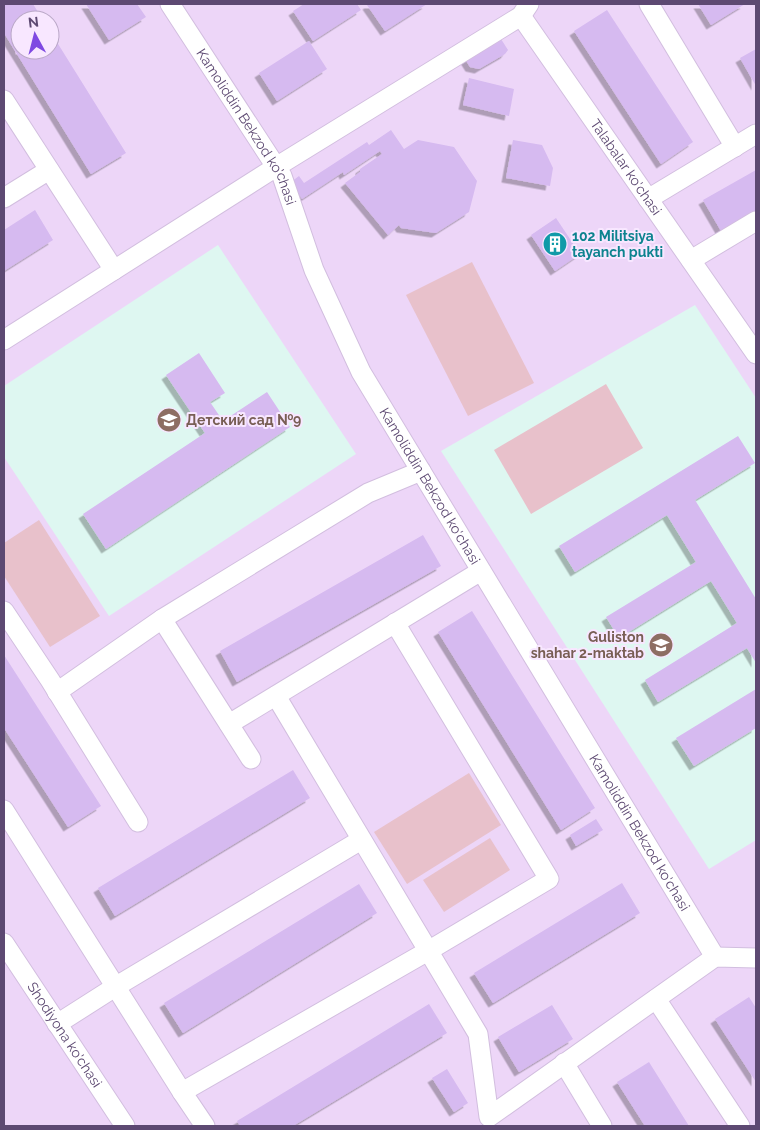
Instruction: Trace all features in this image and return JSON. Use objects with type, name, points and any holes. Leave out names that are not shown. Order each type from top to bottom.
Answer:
[{"type":"street","name":"Kamoliddin Bekzod ko'chasi","points":[[170,4],[282,176],[314,270],[361,372],[715,957]]},
{"type":"street","points":[[649,4],[735,147]]},
{"type":"street","points":[[4,340],[525,10]]},
{"type":"street","name":"Talabalar ko'chasi","points":[[525,10],[648,199],[756,354]]},
{"type":"street","points":[[7,112],[49,170],[114,270]]},
{"type":"street","points":[[648,199],[756,134]]},
{"type":"street","points":[[4,198],[49,170]]},
{"type":"street","points":[[691,260],[756,221]]},
{"type":"street","points":[[57,692],[162,619],[368,493],[421,472]]},
{"type":"street","points":[[229,724],[481,571]]},
{"type":"street","points":[[4,611],[138,822]]},
{"type":"street","points":[[162,619],[252,760]]},
{"type":"street","points":[[182,1092],[428,951],[549,879],[395,623]]},
{"type":"street","points":[[276,696],[478,1034],[489,1117],[715,957],[756,958]]},
{"type":"street","points":[[4,810],[205,1126]]},
{"type":"street","points":[[57,1024],[361,840]]},
{"type":"street","name":"Shodiyona ko'chasi","points":[[4,943],[125,1126]]},
{"type":"street","points":[[656,999],[740,1126]]},
{"type":"street","points":[[564,1063],[602,1126]]},
{"type":"shaded area","points":[[4,4],[756,4],[756,1126],[4,1126]]},
{"type":"shaded area","name":"Детский сад №9","points":[[218,245],[356,454],[109,616],[4,457],[4,386]]},
{"type":"shaded area","points":[[472,262],[534,383],[468,416],[406,295]]},
{"type":"shaded area","name":"Guliston shahar 2-maktab","points":[[695,305],[756,398],[756,840],[709,869],[441,451]]},
{"type":"shaded area","points":[[606,384],[643,448],[531,514],[494,450]]},
{"type":"shaded area","points":[[39,520],[100,616],[50,647],[4,576],[4,543]]},
{"type":"shaded area","points":[[469,773],[501,825],[407,884],[374,832]]},
{"type":"shaded area","points":[[490,838],[510,870],[444,912],[423,880]]},
{"type":"building","points":[[4,4],[33,4],[37,10],[10,10],[10,43],[4,33]]},
{"type":"building","points":[[86,4],[137,4],[146,17],[109,40]]},
{"type":"building","points":[[304,4],[357,4],[361,10],[313,41],[293,11]]},
{"type":"building","points":[[427,4],[385,31],[367,5]]},
{"type":"building","points":[[698,4],[745,4],[711,25]]},
{"type":"building","points":[[607,10],[693,142],[661,164],[574,31]]},
{"type":"building","points":[[501,39],[508,50],[505,54],[479,69],[470,67],[465,59]]},
{"type":"building","points":[[309,41],[327,69],[277,101],[259,73]]},
{"type":"building","points":[[60,47],[126,153],[91,174],[21,60],[60,60]]},
{"type":"building","points":[[756,49],[756,86],[740,58]]},
{"type":"building","points":[[469,78],[514,89],[509,116],[463,105]]},
{"type":"building","points":[[391,130],[404,149],[418,140],[454,147],[477,181],[469,212],[436,233],[401,228],[399,225],[388,235],[345,183],[360,172],[360,169],[382,154],[380,151],[344,175],[343,172],[302,199],[291,182],[299,176],[304,183],[367,142],[369,145]]},
{"type":"building","points":[[513,140],[542,145],[553,168],[550,186],[506,178]]},
{"type":"building","points":[[756,170],[756,211],[721,231],[703,200]]},
{"type":"building","points":[[35,210],[53,240],[4,271],[4,230]]},
{"type":"building","name":"102 Militsiya tayanch pukti","points":[[556,218],[580,254],[555,271],[531,235]]},
{"type":"building","points":[[199,353],[225,393],[210,402],[223,421],[267,392],[290,427],[106,549],[83,514],[205,433],[166,375]]},
{"type":"building","points":[[738,436],[755,463],[695,500],[756,599],[756,663],[747,648],[658,702],[645,680],[737,623],[711,581],[619,638],[606,617],[696,562],[667,515],[575,572],[559,546]]},
{"type":"building","points":[[423,535],[441,566],[237,682],[220,651]]},
{"type":"building","points":[[472,611],[595,808],[561,830],[438,632]]},
{"type":"building","points":[[4,655],[101,806],[68,827],[4,728]]},
{"type":"building","points":[[756,689],[756,728],[694,766],[676,738]]},
{"type":"building","points":[[293,770],[310,798],[115,916],[98,888]]},
{"type":"building","points":[[596,819],[603,830],[576,846],[570,835]]},
{"type":"building","points":[[622,883],[640,913],[493,1003],[474,973]]},
{"type":"building","points":[[359,884],[377,913],[183,1033],[164,1003]]},
{"type":"building","points":[[749,997],[756,1008],[756,1082],[715,1019]]},
{"type":"building","points":[[429,1004],[447,1033],[293,1126],[240,1126],[237,1121]]},
{"type":"building","points":[[552,1005],[573,1039],[519,1072],[498,1037]]},
{"type":"building","points":[[649,1062],[689,1126],[645,1126],[617,1082]]},
{"type":"building","points":[[447,1069],[468,1103],[454,1112],[432,1078]]},
{"type":"place","name":"102 Militsiya tayanch pukti","points":[[555,244]]},
{"type":"place","name":"Детский сад №9","points":[[169,420]]},
{"type":"place","name":"Guliston shahar 2-maktab","points":[[661,645]]}]
